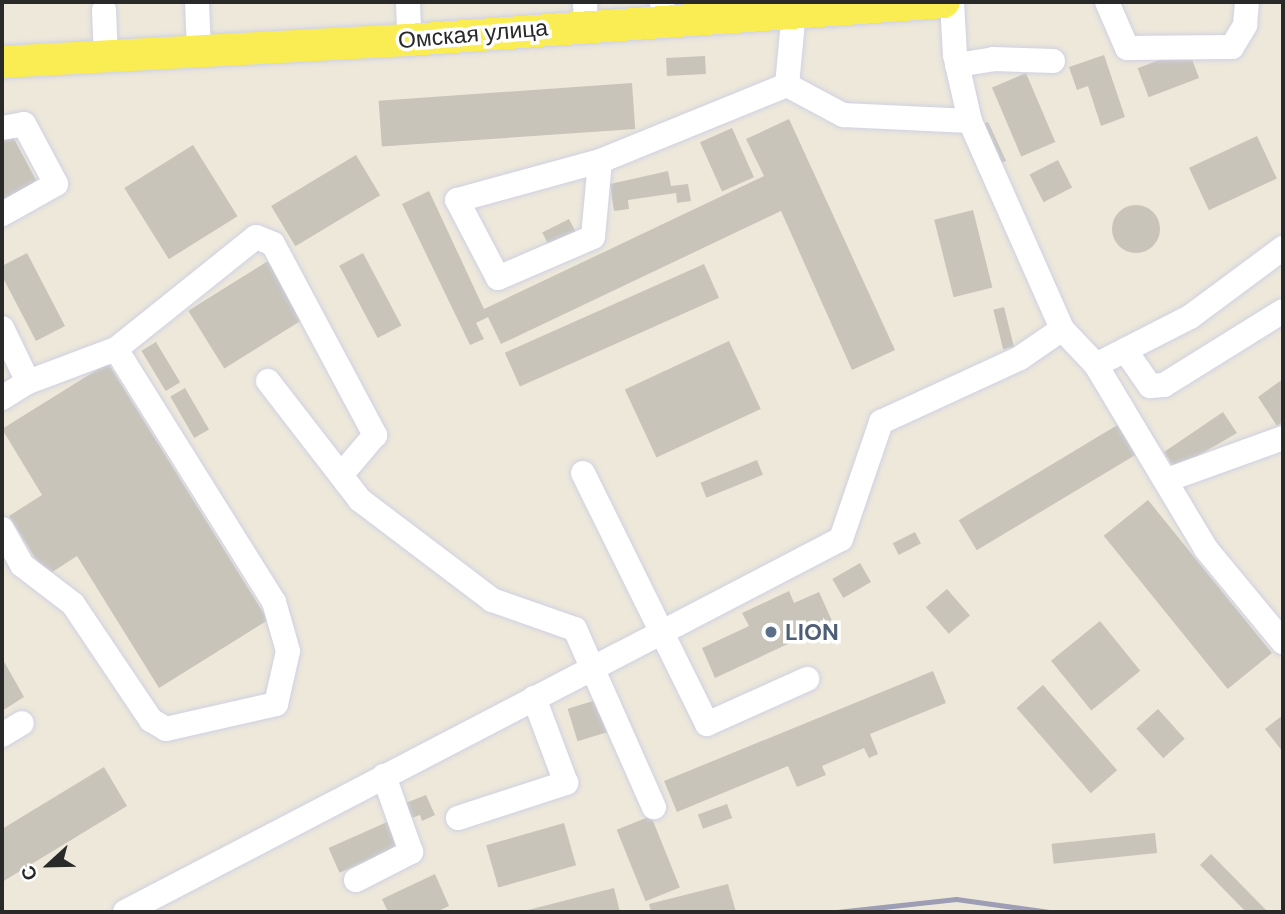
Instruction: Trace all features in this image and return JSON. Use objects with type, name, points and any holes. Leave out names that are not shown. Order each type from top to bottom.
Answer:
[{"type":"main road","name":"Омская улица","points":[[2,62],[409,40],[585,13],[794,11],[928,3]]},
{"type":"lane","points":[[197,2],[199,52]]},
{"type":"lane","points":[[408,2],[409,40]]},
{"type":"lane","points":[[952,2],[957,65],[970,121],[1062,329],[1096,365],[1206,549],[1283,642]]},
{"type":"lane","points":[[1107,2],[1127,48],[1231,47],[1245,25],[1247,2]]},
{"type":"lane","points":[[104,10],[106,57]]},
{"type":"lane","points":[[787,85],[794,11]]},
{"type":"lane","points":[[957,65],[993,59],[1053,61]]},
{"type":"lane","points":[[787,85],[843,115],[970,121]]},
{"type":"lane","points":[[600,161],[593,237],[498,278],[457,200],[600,161],[787,85]]},
{"type":"lane","points":[[2,128],[24,124],[56,184],[2,214]]},
{"type":"lane","points":[[2,398],[28,382],[116,349],[256,237],[273,244],[375,435],[341,475]]},
{"type":"lane","points":[[1096,365],[1190,317],[1283,248]]},
{"type":"lane","points":[[1125,350],[1150,386],[1164,386],[1283,311]]},
{"type":"lane","points":[[2,328],[28,382]]},
{"type":"lane","points":[[125,912],[841,539],[881,422],[1020,358],[1062,329]]},
{"type":"lane","points":[[2,529],[22,565],[73,604],[151,720],[166,729],[276,704],[288,651],[274,602],[116,349]]},
{"type":"lane","points":[[268,382],[360,500],[492,600],[575,629],[654,807]]},
{"type":"lane","points":[[1167,480],[1283,438]]},
{"type":"lane","points":[[583,473],[659,634],[707,724],[807,679]]},
{"type":"lane","points":[[458,818],[566,783],[534,698]]},
{"type":"lane","points":[[356,880],[411,852],[384,776]]},
{"type":"building","points":[[1188,49],[1199,78],[1149,97],[1138,68]]},
{"type":"building","points":[[1104,55],[1125,117],[1101,126],[1088,86],[1077,90],[1069,67]]},
{"type":"building","points":[[705,56],[706,74],[667,76],[666,58]]},
{"type":"building","points":[[1026,73],[1055,142],[1021,156],[992,87]]},
{"type":"building","points":[[632,83],[635,129],[382,147],[379,101]]},
{"type":"building","points":[[789,119],[895,350],[852,370],[781,211],[501,344],[488,317],[476,323],[484,339],[470,345],[402,204],[429,191],[484,309],[764,176],[746,139]]},
{"type":"building","points":[[988,122],[1006,161],[997,165],[980,125]]},
{"type":"building","points":[[732,128],[754,177],[722,192],[700,142]]},
{"type":"building","points":[[11,133],[37,182],[2,201],[2,139]]},
{"type":"building","points":[[1257,136],[1277,179],[1209,210],[1189,168]]},
{"type":"building","points":[[193,145],[238,216],[169,259],[124,188]]},
{"type":"building","points":[[356,155],[380,195],[295,246],[271,206]]},
{"type":"building","points":[[1058,160],[1072,188],[1044,202],[1029,175]]},
{"type":"building","points":[[668,171],[671,186],[688,184],[691,201],[677,203],[676,193],[628,200],[629,209],[614,211],[610,184]]},
{"type":"building","points":[[1136,205],[1153,212],[1160,229],[1153,246],[1136,253],[1119,246],[1112,229],[1119,212]]},
{"type":"building","points":[[973,210],[992,288],[954,297],[934,220]]},
{"type":"building","points":[[569,219],[577,235],[550,249],[542,233]]},
{"type":"building","points":[[27,253],[65,326],[36,341],[2,276],[2,266]]},
{"type":"building","points":[[363,253],[401,325],[378,338],[339,266]]},
{"type":"building","points":[[268,261],[304,319],[224,368],[188,311]]},
{"type":"building","points":[[704,264],[719,298],[520,386],[505,353]]},
{"type":"building","points":[[1004,307],[1014,347],[1003,349],[993,310]]},
{"type":"building","points":[[729,341],[761,409],[656,458],[625,390]]},
{"type":"building","points":[[156,342],[180,382],[166,391],[141,351]]},
{"type":"building","points":[[108,363],[268,620],[159,688],[77,556],[46,576],[9,516],[42,495],[2,429]]},
{"type":"building","points":[[1283,379],[1283,422],[1277,426],[1258,397]]},
{"type":"building","points":[[185,388],[209,430],[194,438],[170,396]]},
{"type":"building","points":[[1223,412],[1237,433],[1175,469],[1164,452]]},
{"type":"building","points":[[1119,424],[1137,454],[977,550],[959,520]]},
{"type":"building","points":[[757,460],[763,475],[706,498],[700,483]]},
{"type":"building","points":[[1148,500],[1272,653],[1228,689],[1104,536]]},
{"type":"building","points":[[915,532],[921,544],[899,555],[893,543]]},
{"type":"building","points":[[860,563],[871,582],[843,598],[832,579]]},
{"type":"building","points":[[947,589],[970,615],[949,634],[926,607]]},
{"type":"building","points":[[789,591],[794,603],[819,592],[833,623],[715,678],[702,648],[749,626],[742,613]]},
{"type":"building","points":[[1100,621],[1140,671],[1091,710],[1051,661]]},
{"type":"building","points":[[2,658],[24,697],[2,711]]},
{"type":"building","points":[[933,671],[946,703],[870,734],[878,754],[869,758],[864,748],[822,766],[826,775],[797,787],[788,766],[677,812],[664,781]]},
{"type":"building","points":[[1043,685],[1117,770],[1091,793],[1017,708]]},
{"type":"building","points":[[603,698],[613,731],[578,741],[568,709]]},
{"type":"building","points":[[1158,709],[1185,739],[1163,758],[1136,728]]},
{"type":"building","points":[[1283,715],[1283,752],[1265,729]]},
{"type":"building","points":[[104,767],[127,806],[2,882],[2,829]]},
{"type":"building","points":[[426,795],[435,815],[422,821],[420,815],[409,819],[403,804]]},
{"type":"building","points":[[727,804],[732,818],[703,829],[698,815]]},
{"type":"building","points":[[651,816],[680,887],[646,901],[617,830]]},
{"type":"building","points":[[387,822],[398,847],[340,873],[329,848]]},
{"type":"building","points":[[564,823],[576,865],[498,888],[486,845]]},
{"type":"building","points":[[1155,833],[1157,853],[1054,864],[1052,844]]},
{"type":"building","points":[[1211,854],[1268,912],[1246,912],[1200,865]]},
{"type":"building","points":[[435,874],[449,906],[436,912],[388,912],[382,899]]},
{"type":"building","points":[[728,884],[736,912],[651,912],[649,904]]},
{"type":"building","points":[[614,888],[620,912],[524,912],[524,911]]},
{"type":"railway","points":[[837,912],[956,899],[1049,912]]},
{"type":"place","name":"LION","points":[[771,632]]}]
